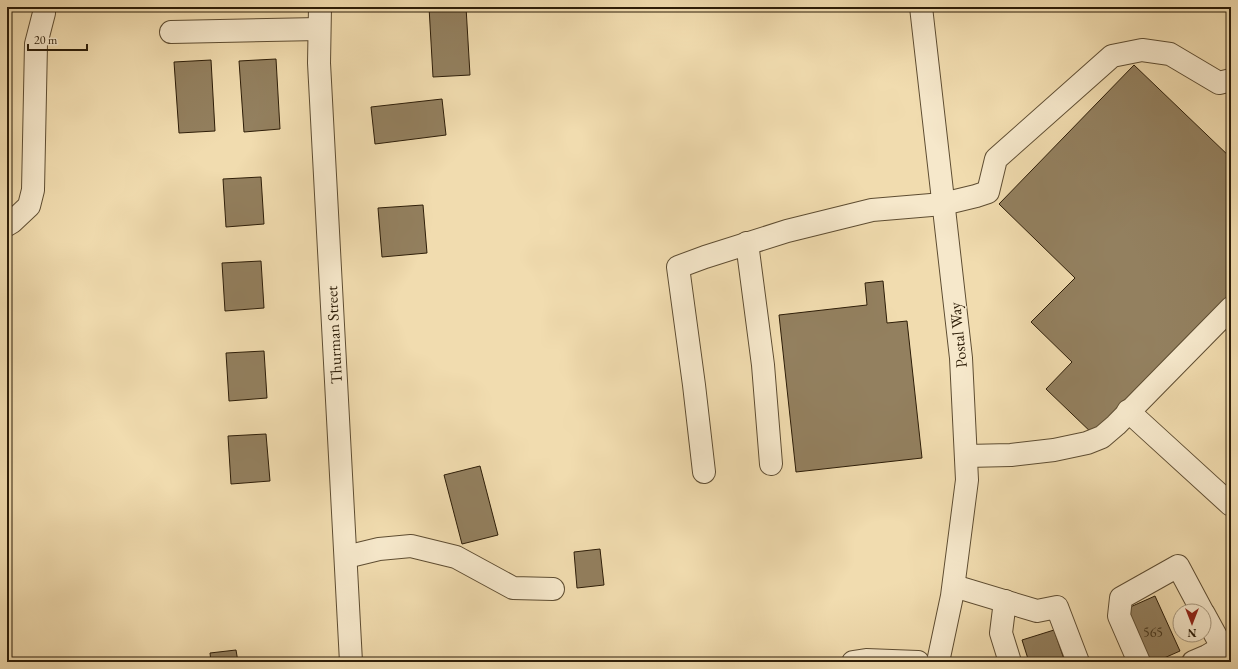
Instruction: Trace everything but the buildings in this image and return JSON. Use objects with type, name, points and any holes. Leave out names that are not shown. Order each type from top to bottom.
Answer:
[{"type":"street","points":[[7,225],[29,206],[33,190],[36,44],[44,13],[44,7]]},
{"type":"street","name":"Thurman Street","points":[[320,7],[319,63],[351,662]]},
{"type":"street","name":"Postal Way","points":[[921,7],[961,358],[967,480],[954,586],[938,662]]},
{"type":"street","points":[[171,32],[320,29]]},
{"type":"street","points":[[704,472],[678,267],[787,231],[872,210],[943,204],[988,192],[996,159],[1112,56],[1142,50],[1170,54],[1219,83],[1231,80]]},
{"type":"street","points":[[747,243],[763,365],[770,464]]},
{"type":"street","points":[[966,456],[1011,455],[1054,450],[1087,443],[1102,437],[1116,425],[1128,411],[1231,308]]},
{"type":"street","points":[[1128,411],[1231,505]]},
{"type":"street","points":[[346,557],[379,549],[411,546],[456,557],[513,588],[553,589]]},
{"type":"street","points":[[1140,662],[1119,616],[1121,598],[1178,566],[1198,603]]},
{"type":"street","points":[[954,586],[1037,611],[1057,607],[1078,662]]},
{"type":"street","points":[[1005,601],[1001,633],[1010,662]]},
{"type":"street","points":[[1193,662],[1226,645],[1212,625]]},
{"type":"street","points":[[861,661],[918,662]]}]
